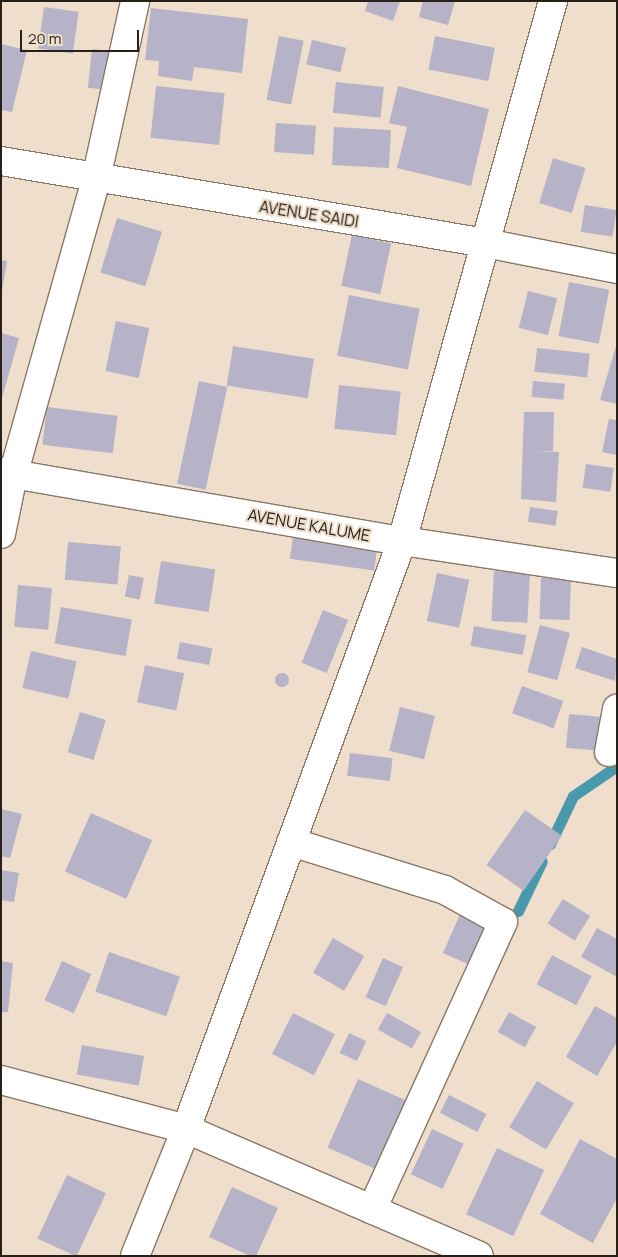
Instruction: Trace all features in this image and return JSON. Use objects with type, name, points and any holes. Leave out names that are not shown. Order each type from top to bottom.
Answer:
[{"type":"street","points":[[1,534],[7,473],[96,179],[135,1]]},
{"type":"street","points":[[135,1256],[186,1129],[402,541],[553,1]]},
{"type":"street","name":"AVENUE SAIDI","points":[[1,161],[617,268]]},
{"type":"street","name":"AVENUE KALUME","points":[[7,473],[402,541],[617,573]]},
{"type":"street","points":[[608,752],[617,709]]},
{"type":"street","points":[[291,842],[444,890],[503,922],[372,1210]]},
{"type":"street","points":[[1,1080],[186,1129],[479,1256]]},
{"type":"building","points":[[368,1],[400,1],[393,21],[365,11]]},
{"type":"building","points":[[423,1],[455,1],[448,25],[419,17]]},
{"type":"building","points":[[44,7],[79,12],[73,53],[38,49]]},
{"type":"building","points":[[151,8],[248,19],[242,73],[194,67],[192,81],[158,76],[159,61],[145,60]]},
{"type":"building","points":[[279,36],[304,41],[291,105],[267,100]]},
{"type":"building","points":[[435,36],[495,48],[488,81],[429,69]]},
{"type":"building","points":[[312,40],[346,48],[340,72],[306,64]]},
{"type":"building","points":[[1,44],[27,50],[12,112],[1,110]]},
{"type":"building","points":[[92,49],[111,51],[107,90],[88,88]]},
{"type":"building","points":[[336,82],[384,87],[380,118],[333,113]]},
{"type":"building","points":[[156,86],[225,93],[219,145],[151,138]]},
{"type":"building","points":[[398,86],[489,109],[471,186],[397,168],[407,127],[389,123]]},
{"type":"building","points":[[276,123],[316,126],[314,155],[274,152]]},
{"type":"building","points":[[334,127],[391,130],[389,168],[332,165]]},
{"type":"building","points":[[553,158],[586,168],[572,213],[539,203]]},
{"type":"building","points":[[585,205],[617,210],[612,237],[581,232]]},
{"type":"building","points":[[117,218],[162,232],[145,286],[100,273]]},
{"type":"building","points":[[352,235],[391,243],[380,294],[341,286]]},
{"type":"building","points":[[1,260],[7,261],[2,291],[1,291]]},
{"type":"building","points":[[569,282],[609,290],[599,344],[559,336]]},
{"type":"building","points":[[528,291],[557,298],[548,335],[519,328]]},
{"type":"building","points":[[349,295],[420,309],[408,370],[337,356]]},
{"type":"building","points":[[116,321],[149,328],[139,378],[105,371]]},
{"type":"building","points":[[1,333],[19,338],[2,398],[1,398]]},
{"type":"building","points":[[233,346],[314,359],[308,398],[227,386]]},
{"type":"building","points":[[617,346],[617,404],[600,400]]},
{"type":"building","points":[[537,348],[590,354],[587,377],[534,372]]},
{"type":"building","points":[[199,381],[227,387],[206,490],[177,484]]},
{"type":"building","points":[[533,381],[565,384],[563,400],[532,397]]},
{"type":"building","points":[[339,385],[401,391],[396,435],[334,429]]},
{"type":"building","points":[[47,407],[117,416],[113,453],[42,445]]},
{"type":"building","points":[[524,412],[554,412],[553,451],[534,451],[559,452],[556,502],[521,499]]},
{"type":"building","points":[[609,419],[617,420],[617,455],[602,452]]},
{"type":"building","points":[[586,464],[614,468],[610,492],[583,488]]},
{"type":"building","points":[[530,507],[558,511],[556,526],[528,522]]},
{"type":"building","points":[[293,537],[377,549],[374,571],[290,559]]},
{"type":"building","points":[[68,542],[121,547],[117,584],[65,580]]},
{"type":"building","points":[[161,561],[215,570],[209,612],[154,603]]},
{"type":"building","points":[[494,571],[530,573],[527,623],[491,621]]},
{"type":"building","points":[[437,573],[469,580],[459,628],[427,621]]},
{"type":"building","points":[[129,575],[144,578],[140,599],[125,597]]},
{"type":"building","points":[[541,578],[571,579],[570,620],[540,619]]},
{"type":"building","points":[[18,585],[52,588],[48,630],[14,627]]},
{"type":"building","points":[[61,607],[132,620],[125,656],[55,643]]},
{"type":"building","points":[[323,610],[348,620],[327,673],[302,663]]},
{"type":"building","points":[[540,625],[570,633],[557,680],[527,672]]},
{"type":"building","points":[[474,626],[526,635],[523,655],[471,646]]},
{"type":"building","points":[[180,642],[212,648],[209,665],[177,659]]},
{"type":"building","points":[[582,647],[617,659],[615,681],[575,668]]},
{"type":"building","points":[[31,651],[77,662],[68,699],[22,688]]},
{"type":"building","points":[[145,665],[184,673],[176,710],[137,702]]},
{"type":"building","points":[[279,673],[285,673],[289,680],[285,687],[279,687],[275,683],[275,677]]},
{"type":"building","points":[[522,686],[563,701],[553,728],[512,713]]},
{"type":"building","points":[[400,707],[435,716],[424,759],[389,751]]},
{"type":"building","points":[[80,712],[106,720],[94,760],[68,752]]},
{"type":"building","points":[[569,714],[611,718],[608,752],[566,748]]},
{"type":"building","points":[[350,753],[393,758],[390,781],[347,776]]},
{"type":"building","points":[[1,809],[22,814],[10,858],[1,856]]},
{"type":"building","points":[[525,810],[562,836],[523,891],[487,865]]},
{"type":"building","points":[[91,813],[152,840],[126,899],[65,871]]},
{"type":"building","points":[[1,870],[19,873],[14,902],[1,900]]},
{"type":"building","points":[[563,899],[590,916],[575,941],[548,924]]},
{"type":"building","points":[[462,910],[495,925],[476,968],[443,953]]},
{"type":"building","points":[[597,928],[617,939],[617,977],[581,957]]},
{"type":"building","points":[[333,938],[364,956],[344,991],[313,973]]},
{"type":"building","points":[[109,952],[180,976],[166,1016],[95,992]]},
{"type":"building","points":[[552,955],[592,976],[576,1005],[537,984]]},
{"type":"building","points":[[383,958],[403,967],[386,1006],[366,997]]},
{"type":"building","points":[[1,961],[13,963],[8,1012],[1,1012]]},
{"type":"building","points":[[62,961],[91,974],[74,1013],[45,1000]]},
{"type":"building","points":[[595,1006],[617,1018],[617,1042],[597,1076],[566,1057]]},
{"type":"building","points":[[509,1012],[536,1027],[525,1047],[498,1032]]},
{"type":"building","points":[[293,1013],[335,1034],[314,1075],[272,1054]]},
{"type":"building","points":[[387,1013],[421,1032],[412,1049],[378,1030]]},
{"type":"building","points":[[349,1033],[366,1041],[357,1061],[340,1053]]},
{"type":"building","points":[[82,1045],[144,1056],[139,1085],[77,1075]]},
{"type":"building","points":[[358,1079],[410,1102],[380,1171],[327,1148]]},
{"type":"building","points":[[537,1081],[574,1103],[546,1149],[509,1127]]},
{"type":"building","points":[[449,1095],[486,1114],[477,1132],[440,1113]]},
{"type":"building","points":[[432,1129],[464,1144],[443,1189],[411,1174]]},
{"type":"building","points":[[580,1139],[617,1159],[617,1198],[593,1243],[540,1214]]},
{"type":"building","points":[[497,1148],[544,1170],[513,1236],[466,1214]]},
{"type":"building","points":[[67,1175],[106,1193],[77,1256],[37,1238]]},
{"type":"building","points":[[232,1187],[278,1208],[256,1256],[250,1256],[209,1237]]},
{"type":"waterway","points":[[550,844],[573,796],[617,766]]},
{"type":"waterway","points":[[518,911],[542,861]]}]
